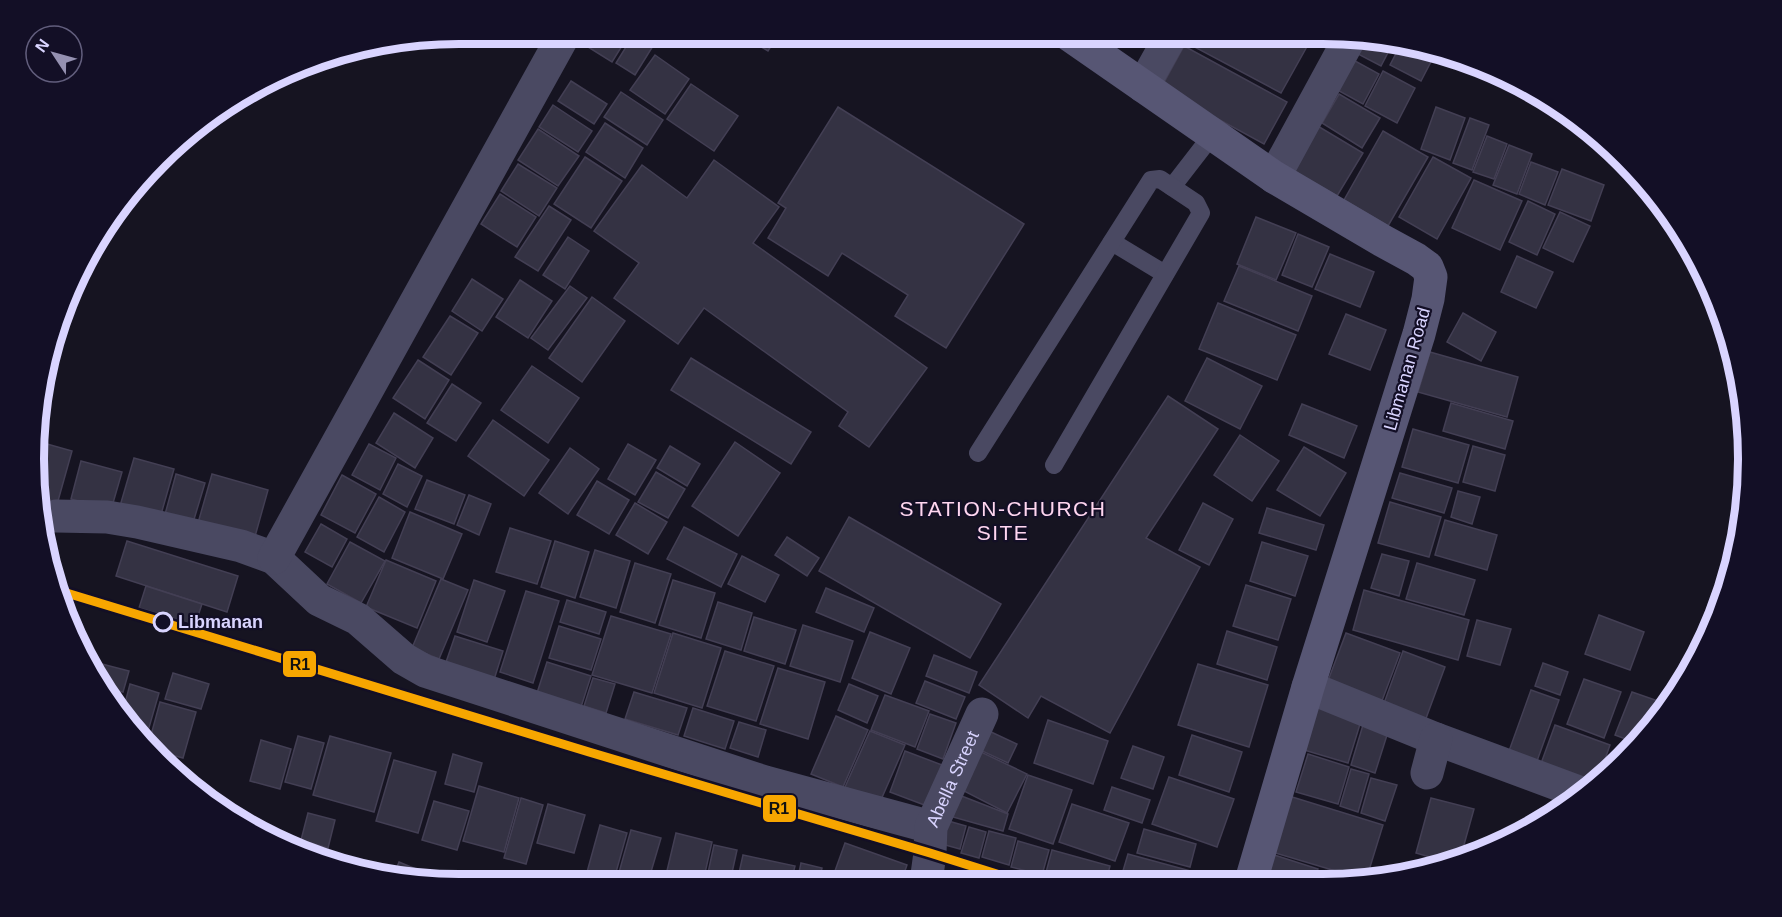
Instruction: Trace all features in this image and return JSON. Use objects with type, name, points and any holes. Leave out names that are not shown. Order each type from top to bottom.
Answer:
[{"type":"main road","name":"Libmanan Road","points":[[1082,44],[1275,177],[1416,259],[1427,267],[1431,277],[1419,334],[1308,687],[1253,874]]},
{"type":"street","points":[[274,558],[559,44]]},
{"type":"street","points":[[1143,86],[1166,44]]},
{"type":"street","points":[[1275,177],[1347,44]]},
{"type":"street","points":[[56,516],[107,517],[241,546],[274,558],[319,600],[358,619],[404,659],[425,671],[765,782],[931,827]]},
{"type":"street","points":[[1308,687],[1436,739],[1573,790]]},
{"type":"street","name":"Abella Street","points":[[927,874],[931,827],[982,714]]},
{"type":"street","points":[[1427,773],[1436,739]]},
{"type":"lane","points":[[1172,187],[1213,134]]},
{"type":"lane","points":[[978,453],[1151,180],[1160,179],[1196,203],[1201,213],[1054,465]]},
{"type":"lane","points":[[1112,242],[1165,274]]},
{"type":"building","points":[[583,44],[623,44],[612,62]]},
{"type":"building","points":[[628,44],[653,46],[635,75],[616,63]]},
{"type":"building","points":[[756,44],[772,44],[768,51]]},
{"type":"building","points":[[1189,44],[1308,44],[1281,93]]},
{"type":"building","points":[[1363,45],[1390,49],[1381,66],[1358,54]]},
{"type":"building","points":[[1184,46],[1287,102],[1264,144],[1161,88]]},
{"type":"building","points":[[1398,50],[1433,59],[1421,81],[1390,65]]},
{"type":"building","points":[[655,55],[689,79],[665,114],[630,90]]},
{"type":"building","points":[[1346,56],[1379,74],[1363,104],[1330,86]]},
{"type":"building","points":[[1383,71],[1415,88],[1397,123],[1365,106]]},
{"type":"building","points":[[571,81],[607,104],[594,124],[558,101]]},
{"type":"building","points":[[691,84],[738,116],[714,151],[667,119]]},
{"type":"building","points":[[621,92],[663,120],[647,145],[604,117]]},
{"type":"building","points":[[1339,94],[1380,118],[1362,148],[1322,123]]},
{"type":"building","points":[[553,105],[592,131],[578,152],[539,127]]},
{"type":"building","points":[[838,107],[1024,224],[946,348],[895,316],[908,295],[842,253],[828,276],[768,238],[786,208],[778,203]]},
{"type":"building","points":[[1436,107],[1465,118],[1450,160],[1421,149]]},
{"type":"building","points":[[1470,118],[1489,125],[1472,170],[1453,163]]},
{"type":"building","points":[[605,123],[643,148],[625,178],[586,152]]},
{"type":"building","points":[[1316,125],[1363,153],[1337,196],[1290,169]]},
{"type":"building","points":[[538,129],[579,156],[558,186],[518,160]]},
{"type":"building","points":[[1383,131],[1428,157],[1388,226],[1344,200]]},
{"type":"building","points":[[1487,136],[1507,144],[1494,179],[1473,172]]},
{"type":"building","points":[[1509,145],[1532,154],[1517,194],[1493,185]]},
{"type":"building","points":[[585,157],[622,181],[591,228],[554,204]]},
{"type":"building","points":[[1433,157],[1471,178],[1437,239],[1399,217]]},
{"type":"building","points":[[714,160],[779,207],[753,243],[927,368],[869,447],[839,426],[848,412],[704,308],[678,344],[614,298],[639,263],[594,231],[642,165],[687,198]]},
{"type":"building","points":[[1531,162],[1558,172],[1545,205],[1519,194]]},
{"type":"building","points":[[518,164],[557,188],[539,216],[501,191]]},
{"type":"building","points":[[1562,169],[1604,185],[1591,221],[1548,205]]},
{"type":"building","points":[[1474,180],[1522,201],[1500,250],[1452,228]]},
{"type":"building","points":[[500,194],[536,217],[517,247],[481,224]]},
{"type":"building","points":[[1528,201],[1555,214],[1537,255],[1509,242]]},
{"type":"building","points":[[549,206],[571,220],[538,271],[515,257]]},
{"type":"building","points":[[1560,212],[1590,226],[1573,262],[1543,248]]},
{"type":"building","points":[[1256,217],[1296,233],[1276,280],[1237,264]]},
{"type":"building","points":[[1298,234],[1329,247],[1312,287],[1282,275]]},
{"type":"building","points":[[568,237],[589,251],[565,289],[543,275]]},
{"type":"building","points":[[1330,254],[1374,272],[1360,307],[1315,289]]},
{"type":"building","points":[[1517,256],[1553,272],[1536,308],[1501,292]]},
{"type":"building","points":[[1239,266],[1312,296],[1298,331],[1224,301]]},
{"type":"building","points":[[472,279],[503,299],[482,331],[452,311]]},
{"type":"building","points":[[520,280],[552,301],[528,338],[496,317]]},
{"type":"building","points":[[570,286],[587,298],[548,350],[531,338]]},
{"type":"building","points":[[592,297],[625,321],[582,382],[549,358]]},
{"type":"building","points":[[1218,303],[1296,335],[1277,380],[1199,349]]},
{"type":"building","points":[[1463,313],[1496,332],[1481,361],[1447,342]]},
{"type":"building","points":[[1346,314],[1386,330],[1370,370],[1329,354]]},
{"type":"building","points":[[450,316],[478,333],[451,375],[423,357]]},
{"type":"building","points":[[1430,352],[1518,377],[1507,417],[1418,392]]},
{"type":"building","points":[[691,358],[811,432],[791,464],[671,390]]},
{"type":"building","points":[[1207,358],[1262,386],[1240,429],[1185,401]]},
{"type":"building","points":[[418,360],[449,380],[425,419],[393,398]]},
{"type":"building","points":[[532,366],[579,398],[548,443],[501,410]]},
{"type":"building","points":[[452,384],[481,403],[456,441],[427,423]]},
{"type":"building","points":[[1168,396],[1218,429],[1146,538],[1200,567],[1110,733],[1041,696],[1028,718],[979,685]]},
{"type":"building","points":[[1451,403],[1513,421],[1505,449],[1443,431]]},
{"type":"building","points":[[1302,404],[1357,426],[1344,458],[1289,435]]},
{"type":"building","points":[[394,413],[433,438],[415,468],[376,443]]},
{"type":"building","points":[[493,420],[549,460],[524,496],[468,456]]},
{"type":"building","points":[[1413,429],[1469,445],[1458,483],[1402,467]]},
{"type":"building","points":[[1240,435],[1279,461],[1252,501],[1214,475]]},
{"type":"building","points":[[735,442],[780,473],[738,536],[692,506]]},
{"type":"building","points":[[44,443],[72,451],[56,508],[46,505]]},
{"type":"building","points":[[369,444],[396,458],[380,490],[352,475]]},
{"type":"building","points":[[628,444],[656,460],[635,495],[608,479]]},
{"type":"building","points":[[670,446],[700,464],[687,486],[657,468]]},
{"type":"building","points":[[1473,446],[1505,455],[1495,491],[1463,482]]},
{"type":"building","points":[[1304,447],[1346,473],[1320,516],[1277,490]]},
{"type":"building","points":[[570,448],[599,469],[568,514],[539,493]]},
{"type":"building","points":[[134,458],[174,469],[160,518],[120,506]]},
{"type":"building","points":[[81,461],[122,472],[111,510],[71,499]]},
{"type":"building","points":[[398,464],[422,476],[407,507],[383,494]]},
{"type":"building","points":[[656,472],[685,489],[668,518],[638,502]]},
{"type":"building","points":[[1400,473],[1452,488],[1444,513],[1392,498]]},
{"type":"building","points":[[176,474],[205,483],[192,526],[164,518]]},
{"type":"building","points":[[212,474],[268,490],[254,540],[198,523]]},
{"type":"building","points":[[342,475],[376,494],[355,533],[321,515]]},
{"type":"building","points":[[427,480],[465,495],[454,524],[415,509]]},
{"type":"building","points":[[597,481],[629,500],[609,534],[577,515]]},
{"type":"building","points":[[1458,491],[1480,497],[1472,524],[1451,517]]},
{"type":"building","points":[[469,495],[491,504],[479,535],[457,525]]},
{"type":"building","points":[[379,497],[405,512],[384,552],[357,537]]},
{"type":"building","points":[[1390,502],[1441,517],[1429,557],[1378,543]]},
{"type":"building","points":[[635,503],[667,522],[648,554],[616,535]]},
{"type":"building","points":[[1203,503],[1233,519],[1209,565],[1179,550]]},
{"type":"building","points":[[1267,508],[1324,525],[1316,550],[1259,533]]},
{"type":"building","points":[[410,512],[462,534],[443,579],[392,558]]},
{"type":"building","points":[[849,517],[1001,604],[970,658],[819,571]]},
{"type":"building","points":[[1445,520],[1497,535],[1487,570],[1435,555]]},
{"type":"building","points":[[321,524],[347,539],[332,567],[305,552]]},
{"type":"building","points":[[684,527],[737,554],[721,587],[667,559]]},
{"type":"building","points":[[510,528],[551,541],[537,584],[496,572]]},
{"type":"building","points":[[787,537],[819,558],[807,576],[775,555]]},
{"type":"building","name":"Libmanan","points":[[127,541],[238,576],[227,612],[116,576]]},
{"type":"building","points":[[555,541],[589,552],[575,598],[541,587]]},
{"type":"building","points":[[350,542],[385,561],[361,603],[327,584]]},
{"type":"building","points":[[1262,542],[1308,556],[1295,596],[1250,581]]},
{"type":"building","points":[[595,550],[630,561],[616,608],[580,597]]},
{"type":"building","points":[[1382,554],[1409,561],[1399,596],[1371,588]]},
{"type":"building","points":[[742,556],[779,575],[765,602],[728,584]]},
{"type":"building","points":[[386,560],[436,581],[417,628],[366,607]]},
{"type":"building","points":[[635,563],[671,574],[655,623],[620,612]]},
{"type":"building","points":[[1417,563],[1475,580],[1464,615],[1406,599]]},
{"type":"building","points":[[441,579],[468,590],[439,659],[412,648]]},
{"type":"building","points":[[474,580],[505,591],[487,642],[457,632]]},
{"type":"building","points":[[673,580],[715,593],[701,638],[659,625]]},
{"type":"building","points":[[1246,585],[1291,599],[1278,640],[1233,626]]},
{"type":"building","points":[[146,586],[202,604],[195,625],[139,608]]},
{"type":"building","points":[[826,588],[874,608],[864,632],[816,612]]},
{"type":"building","points":[[1364,590],[1469,620],[1458,660],[1353,630]]},
{"type":"building","points":[[526,591],[559,601],[533,683],[500,672]]},
{"type":"building","points":[[567,600],[606,612],[599,634],[560,622]]},
{"type":"building","points":[[718,602],[752,613],[741,650],[706,639]]},
{"type":"building","points":[[1599,615],[1644,632],[1630,670],[1585,654]]},
{"type":"building","points":[[611,616],[671,634],[652,693],[592,675]]},
{"type":"building","points":[[754,617],[796,630],[785,664],[744,651]]},
{"type":"building","points":[[1477,620],[1511,629],[1500,665],[1467,656]]},
{"type":"building","points":[[803,625],[853,641],[840,682],[790,666]]},
{"type":"building","points":[[559,626],[601,639],[591,670],[549,658]]},
{"type":"building","points":[[1227,631],[1277,647],[1267,680],[1217,664]]},
{"type":"building","points":[[870,632],[910,648],[891,694],[852,678]]},
{"type":"building","points":[[673,633],[721,648],[702,708],[654,693]]},
{"type":"building","points":[[1346,633],[1400,653],[1380,706],[1326,686]]},
{"type":"building","points":[[455,636],[503,651],[493,683],[444,668]]},
{"type":"building","points":[[725,651],[774,666],[756,721],[707,706]]},
{"type":"building","points":[[1403,651],[1445,667],[1425,721],[1383,706]]},
{"type":"building","points":[[934,655],[977,672],[969,693],[926,676]]},
{"type":"building","points":[[547,662],[591,676],[581,707],[537,693]]},
{"type":"building","points":[[1543,663],[1568,672],[1560,695],[1535,686]]},
{"type":"building","points":[[102,664],[129,671],[123,692],[114,690],[101,668]]},
{"type":"building","points":[[1198,664],[1268,685],[1249,747],[1178,725]]},
{"type":"building","points":[[778,668],[825,682],[808,739],[760,724]]},
{"type":"building","points":[[173,673],[209,684],[201,709],[165,699]]},
{"type":"building","points":[[593,678],[615,684],[606,713],[584,706]]},
{"type":"building","points":[[1584,679],[1621,692],[1604,738],[1567,724]]},
{"type":"building","points":[[925,681],[965,697],[956,719],[916,703]]},
{"type":"building","points":[[130,684],[159,693],[147,733],[129,711],[125,705]]},
{"type":"building","points":[[849,684],[878,696],[867,723],[838,710]]},
{"type":"building","points":[[1531,690],[1559,700],[1537,761],[1509,751]]},
{"type":"building","points":[[634,692],[687,708],[678,735],[625,719]]},
{"type":"building","points":[[1632,692],[1658,701],[1653,711],[1628,740],[1615,735]]},
{"type":"building","points":[[885,695],[929,711],[915,747],[871,730]]},
{"type":"building","points":[[160,702],[196,712],[183,758],[167,754],[151,737]]},
{"type":"building","points":[[1317,707],[1361,721],[1348,763],[1304,750]]},
{"type":"building","points":[[693,708],[734,721],[725,749],[684,736]]},
{"type":"building","points":[[930,714],[956,723],[943,759],[917,749]]},
{"type":"building","points":[[836,716],[868,730],[843,787],[811,774]]},
{"type":"building","points":[[1048,720],[1108,741],[1093,784],[1034,763]]},
{"type":"building","points":[[739,722],[766,730],[758,757],[730,748]]},
{"type":"building","points":[[1363,725],[1388,732],[1375,773],[1351,765]]},
{"type":"building","points":[[1555,725],[1610,745],[1603,765],[1581,784],[1539,769]]},
{"type":"building","points":[[870,731],[905,745],[880,802],[845,787]]},
{"type":"building","points":[[989,731],[1017,744],[1008,763],[980,750]]},
{"type":"building","points":[[1192,735],[1242,752],[1229,792],[1179,775]]},
{"type":"building","points":[[298,736],[324,743],[311,789],[285,782]]},
{"type":"building","points":[[330,736],[391,753],[374,812],[313,795]]},
{"type":"building","points":[[261,740],[291,749],[280,789],[250,781]]},
{"type":"building","points":[[1133,746],[1164,757],[1153,789],[1121,778]]},
{"type":"building","points":[[905,751],[942,765],[927,806],[890,792]]},
{"type":"building","points":[[981,752],[1027,774],[1007,813],[962,790]]},
{"type":"building","points":[[453,754],[482,763],[474,792],[445,784]]},
{"type":"building","points":[[1308,754],[1349,767],[1338,804],[1296,792]]},
{"type":"building","points":[[394,760],[436,772],[418,833],[376,821]]},
{"type":"building","points":[[1351,769],[1369,774],[1358,812],[1340,806]]},
{"type":"building","points":[[1028,775],[1072,790],[1053,844],[1009,829]]},
{"type":"building","points":[[1169,777],[1234,799],[1217,847],[1152,824]]},
{"type":"building","points":[[1371,778],[1397,785],[1385,821],[1361,813]]},
{"type":"building","points":[[479,786],[519,798],[504,852],[463,841]]},
{"type":"building","points":[[1112,787],[1150,800],[1142,823],[1104,810]]},
{"type":"building","points":[[959,795],[1008,814],[1003,831],[953,817]]},
{"type":"building","points":[[1289,796],[1383,825],[1369,871],[1343,873],[1272,852]]},
{"type":"building","points":[[521,798],[543,805],[526,864],[504,858]]},
{"type":"building","points":[[1431,798],[1474,809],[1463,849],[1434,858],[1416,853]]},
{"type":"building","points":[[434,801],[469,811],[457,850],[422,840]]},
{"type":"building","points":[[548,804],[585,815],[574,853],[537,843]]},
{"type":"building","points":[[1072,804],[1129,823],[1115,861],[1059,842]]},
{"type":"building","points":[[308,813],[335,820],[328,848],[301,840]]},
{"type":"building","points":[[945,820],[966,826],[960,849],[938,843]]},
{"type":"building","points":[[600,825],[627,833],[616,874],[586,874]]},
{"type":"building","points":[[969,827],[986,832],[979,858],[961,853]]},
{"type":"building","points":[[1144,829],[1196,844],[1190,867],[1137,853]]},
{"type":"building","points":[[631,830],[661,838],[650,874],[619,874]]},
{"type":"building","points":[[989,831],[1016,838],[1009,865],[982,857]]},
{"type":"building","points":[[676,833],[712,842],[705,874],[666,874]]},
{"type":"building","points":[[1018,841],[1049,850],[1042,874],[1011,867]]},
{"type":"building","points":[[845,843],[907,865],[904,874],[834,874]]},
{"type":"building","points":[[714,845],[737,850],[732,874],[708,874]]},
{"type":"building","points":[[1052,850],[1110,866],[1108,874],[1046,874]]},
{"type":"building","points":[[1265,852],[1318,869],[1316,874],[1258,874]]},
{"type":"building","points":[[1128,854],[1202,874],[1122,874]]},
{"type":"building","points":[[743,855],[795,866],[793,874],[739,874]]},
{"type":"building","points":[[399,862],[423,872],[404,870],[396,869]]},
{"type":"building","points":[[801,863],[822,868],[821,874],[799,874]]},
{"type":"transit line","name":"R1","points":[[66,593],[997,874]]},
{"type":"place","name":"Libmanan","points":[[163,622]]},
{"type":"district","name":"STATION-CHURCH SITE","points":[[1003,521]]}]
